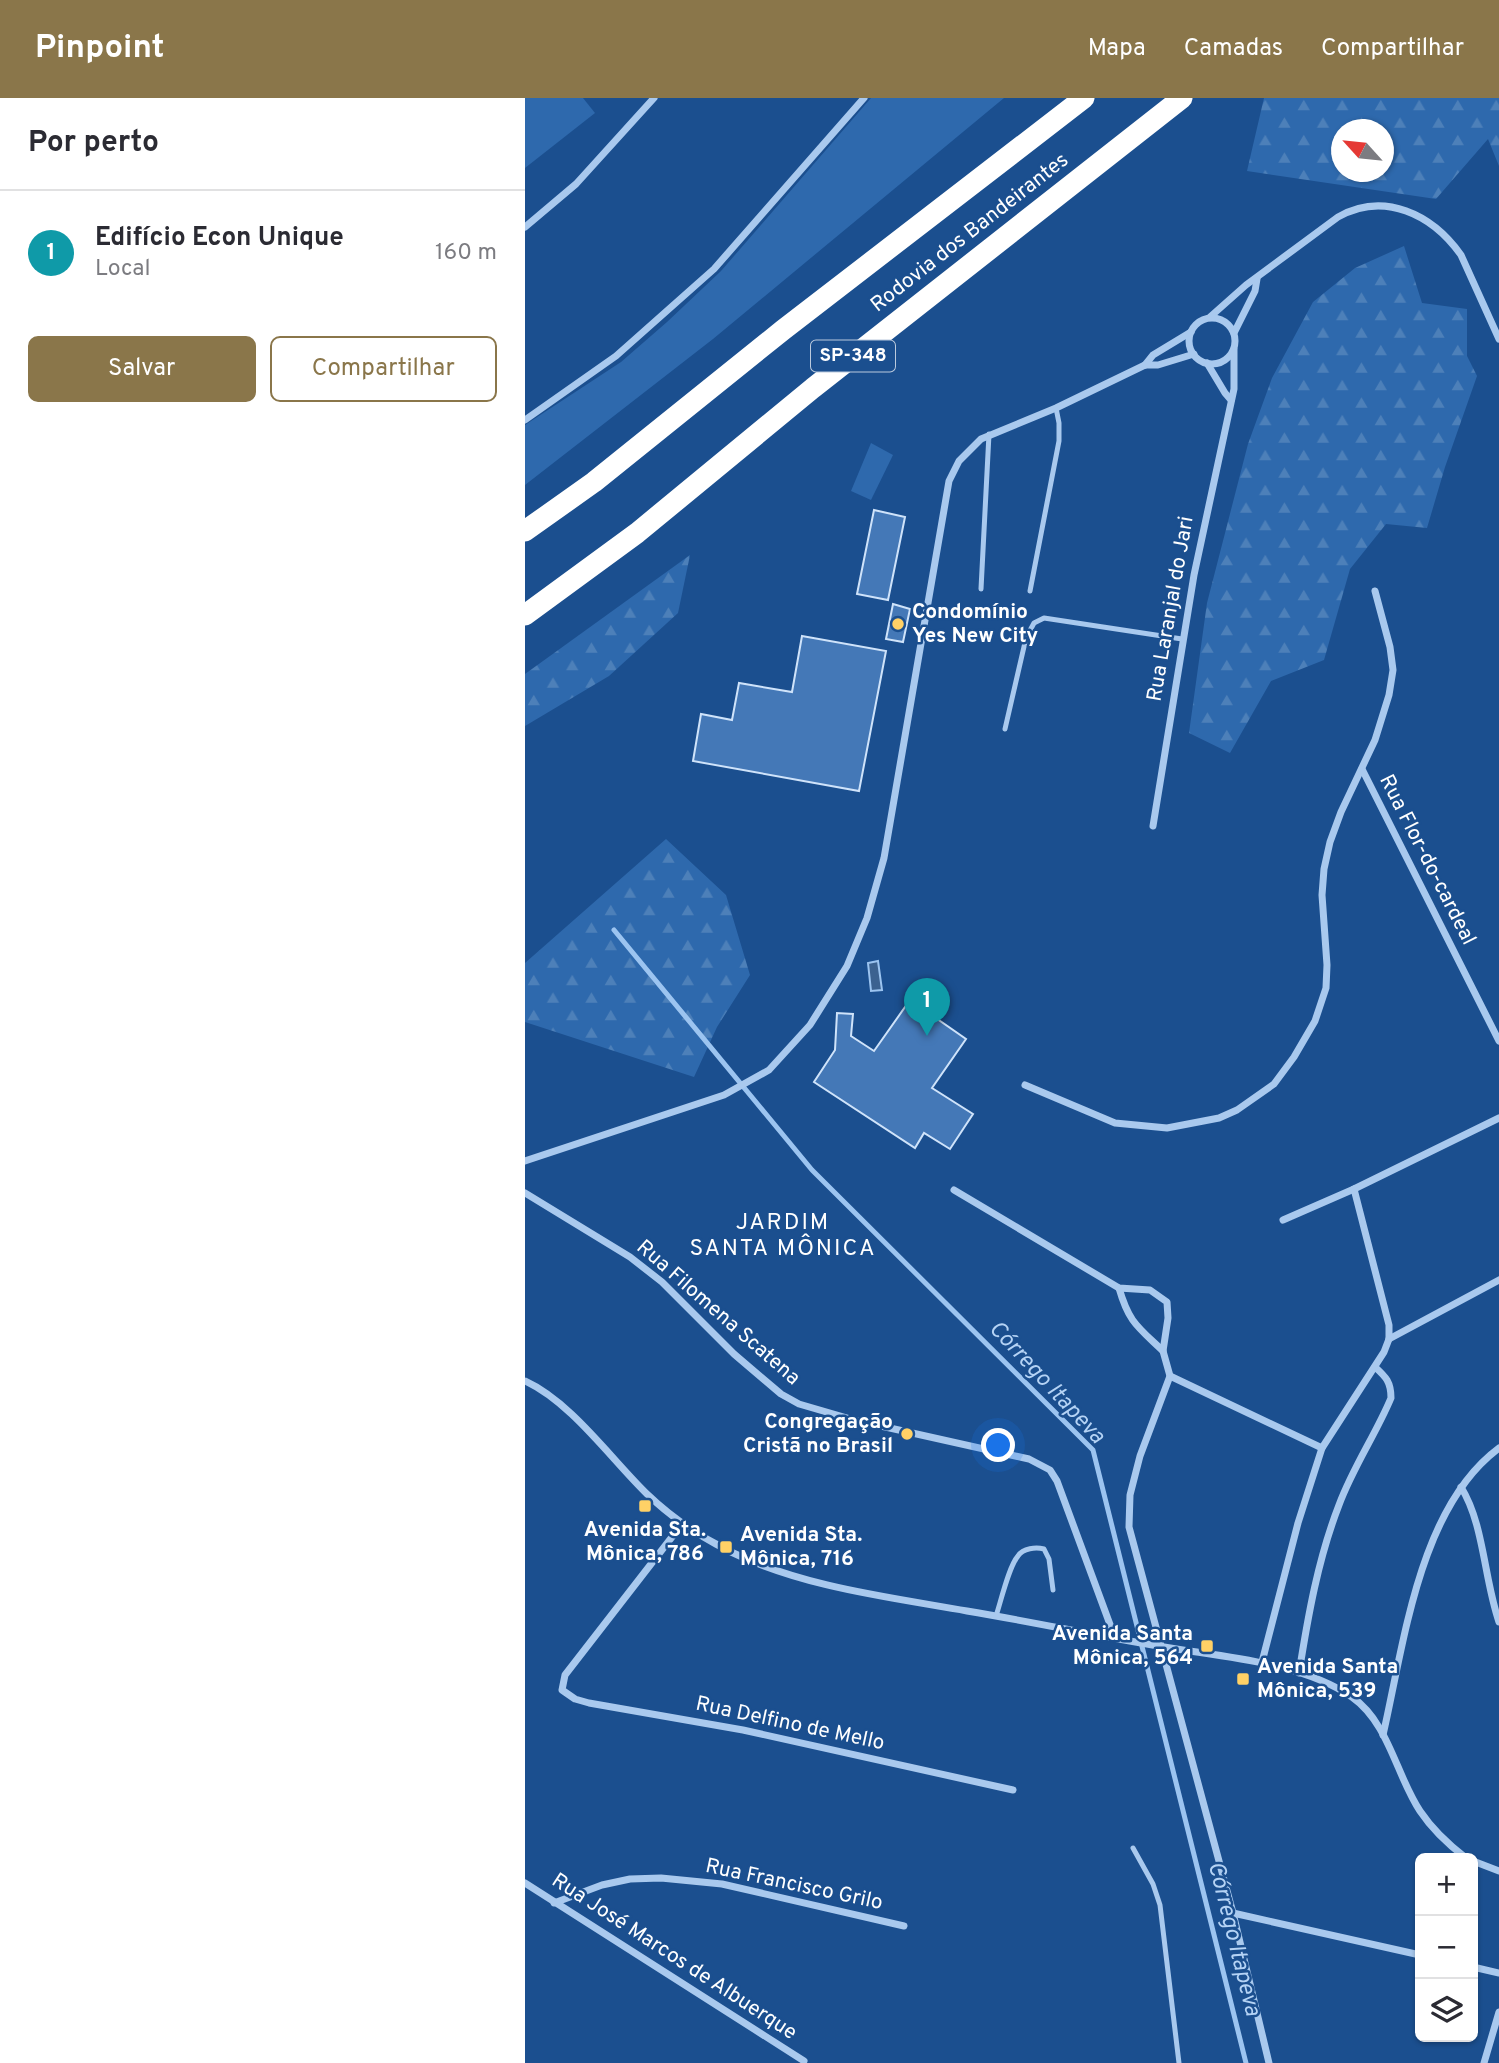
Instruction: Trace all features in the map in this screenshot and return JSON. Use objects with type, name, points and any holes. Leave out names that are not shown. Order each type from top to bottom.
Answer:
[{"type":"highway","name":"Rodovia dos Bandeirantes","points":[[525,531],[594,482],[783,330],[1084,98]]},
{"type":"highway","name":"Rodovia dos Bandeirantes","points":[[525,615],[637,533],[813,388],[1182,98]]},
{"type":"street","points":[[525,227],[576,184],[654,98]]},
{"type":"street","points":[[525,420],[616,356],[714,269],[864,98]]},
{"type":"street","points":[[525,1160],[728,1093],[769,1070],[810,1025],[847,966],[867,918],[891,830],[949,481],[966,452],[989,434],[1056,408],[1145,365],[1153,355],[1191,332],[1246,285],[1331,222],[1353,209],[1367,205],[1409,212],[1433,225],[1453,244],[1461,255],[1499,339]]},
{"type":"street","points":[[1207,363],[1221,361],[1234,349],[1234,333],[1255,291],[1257,279]]},
{"type":"street","points":[[1210,317],[1226,322],[1234,333]]},
{"type":"street","points":[[1191,332],[1190,348],[1207,363],[1231,400]]},
{"type":"street","name":"Rua Laranjal do Jari","points":[[1153,826],[1182,639],[1234,389],[1234,349]]},
{"type":"street","points":[[1145,365],[1158,365],[1194,354]]},
{"type":"street","points":[[1025,1085],[1115,1123],[1167,1128],[1219,1118],[1237,1110],[1274,1084],[1294,1057],[1315,1021],[1326,988],[1322,895],[1324,869],[1341,812],[1362,769],[1389,695],[1392,670],[1390,647],[1375,591]]},
{"type":"street","name":"Rua Flor-do-cardeal","points":[[1362,769],[1499,1041]]},
{"type":"street","points":[[1283,1220],[1354,1189],[1499,1118]]},
{"type":"street","points":[[1262,1662],[1298,1523],[1322,1448],[1375,1367],[1389,1339],[1389,1325],[1354,1189]]},
{"type":"street","points":[[954,1190],[1119,1288],[1150,1290],[1167,1301],[1168,1318],[1163,1351],[1170,1376],[1140,1456],[1130,1495],[1129,1527],[1233,1913],[1269,2063]]},
{"type":"street","name":"Rua Filomena Scatena","points":[[525,1193],[630,1256],[662,1282],[734,1354],[781,1394],[799,1404],[854,1420],[1029,1459],[1050,1470],[1057,1481],[1115,1638]]},
{"type":"street","points":[[1389,1339],[1499,1280]]},
{"type":"street","points":[[1119,1288],[1126,1312],[1163,1351]]},
{"type":"street","points":[[1299,1673],[1311,1596],[1326,1541],[1355,1468],[1391,1398],[1391,1387],[1387,1378],[1375,1367]]},
{"type":"street","points":[[1170,1376],[1322,1448]]},
{"type":"street","points":[[525,1381],[557,1401],[647,1494],[682,1524],[731,1552],[780,1570],[857,1592],[1262,1662],[1332,1686],[1353,1698],[1367,1711],[1383,1735],[1419,1810],[1459,1853]]},
{"type":"street","points":[[1383,1735],[1420,1574],[1431,1542],[1461,1487],[1499,1448]]},
{"type":"street","points":[[1461,1487],[1468,1498],[1499,1622]]},
{"type":"street","name":"Rua Delfino de Mello","points":[[682,1524],[565,1675],[562,1690],[575,1699],[589,1703],[743,1730],[1013,1790]]},
{"type":"street","points":[[1478,1863],[1499,1871]]},
{"type":"street","name":"Rua Francisco Grilo","points":[[554,1903],[601,1885],[630,1879],[661,1878],[722,1884],[904,1926]]},
{"type":"street","name":"Rua José Marcos de Albuerque","points":[[525,1882],[804,2061]]},
{"type":"street","points":[[1233,1913],[1415,1954]]},
{"type":"street","points":[[1478,1968],[1499,1973]]},
{"type":"street","points":[[1484,2063],[1499,2012]]},
{"type":"lane","points":[[1030,591],[1059,441],[1056,408]]},
{"type":"lane","points":[[981,589],[989,434]]},
{"type":"lane","points":[[1005,729],[1026,638],[1034,623],[1044,618],[1182,639]]},
{"type":"lane","points":[[1491,1454],[1499,1458]]},
{"type":"lane","points":[[996,1616],[1015,1560],[1023,1551],[1044,1549],[1049,1559],[1053,1590]]},
{"type":"lane","points":[[1133,1848],[1153,1884],[1160,1905],[1179,2063]]},
{"type":"green space","points":[[525,98],[583,98],[595,113],[525,168]]},
{"type":"green space","points":[[871,98],[1004,98],[713,339],[525,485],[525,425],[621,362],[721,271]]},
{"type":"green space","points":[[1264,98],[1499,98],[1499,166],[1488,139],[1436,199],[1247,171]]},
{"type":"green space","points":[[1404,246],[1422,303],[1467,309],[1467,356],[1477,376],[1427,528],[1386,524],[1350,569],[1324,660],[1271,681],[1230,753],[1189,733],[1207,603],[1248,444],[1272,378],[1313,302],[1355,268]]},
{"type":"green space","points":[[871,443],[893,455],[871,500],[851,491]]},
{"type":"green space","points":[[690,555],[678,613],[609,676],[525,726],[525,674]]},
{"type":"green space","points":[[666,839],[726,895],[750,975],[717,1027],[694,1077],[525,1022],[525,963]]},
{"type":"shaded area","points":[[878,961],[882,990],[871,991],[868,963]]},
{"type":"building","points":[[874,510],[905,517],[888,600],[857,594]]},
{"type":"building","name":"Condomínio Yes New City","points":[[893,604],[910,609],[903,642],[886,639]]},
{"type":"building","points":[[802,636],[886,651],[859,791],[693,761],[701,714],[732,720],[739,683],[792,692]]},
{"type":"building","points":[[910,1000],[966,1039],[932,1088],[973,1114],[950,1149],[924,1133],[915,1148],[814,1082],[835,1050],[837,1013],[853,1014],[851,1036],[874,1051]]},
{"type":"waterway","name":"Córrego Itapeva","points":[[614,930],[812,1170],[1093,1450],[1246,2063]]},
{"type":"place","name":"Condomínio Yes New City","points":[[898,624]]},
{"type":"place","name":"Edifício Econ Unique","points":[[927,1036]]},
{"type":"place","name":"Congregação Cristã no Brasil","points":[[907,1434]]},
{"type":"place","name":"Avenida Sta. Mônica, 786","points":[[645,1506]]},
{"type":"place","name":"Avenida Sta. Mônica, 716","points":[[726,1547]]},
{"type":"place","name":"Avenida Santa Mônica, 564","points":[[1207,1646]]},
{"type":"place","name":"Avenida Santa Mônica, 539","points":[[1243,1679]]},
{"type":"district","name":"JARDIM SANTA MÔNICA","points":[[783,1236]]}]
